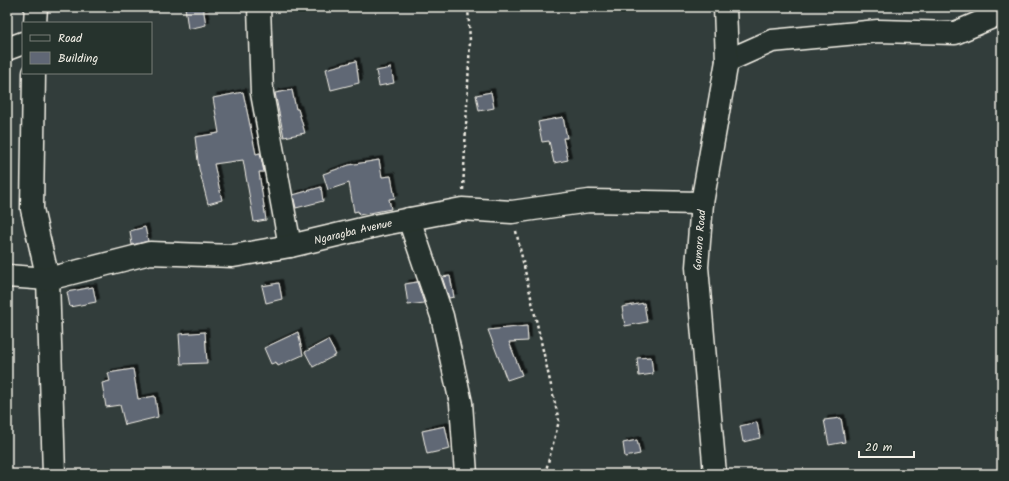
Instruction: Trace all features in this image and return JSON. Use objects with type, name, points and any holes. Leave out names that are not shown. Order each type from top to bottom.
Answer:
[{"type":"street","points":[[35,22],[36,7]]},
{"type":"street","points":[[259,7],[262,93],[290,246]]},
{"type":"street","name":"Gomoro Road","points":[[715,474],[697,267],[702,202],[727,61],[725,7]]},
{"type":"street","points":[[727,61],[772,41],[878,31],[955,33],[1002,13]]},
{"type":"street","points":[[7,49],[22,43]]},
{"type":"street","points":[[34,74],[32,209],[48,279],[54,474]]},
{"type":"street","name":"Ngaragba Avenue","points":[[7,276],[48,279],[150,253],[233,256],[290,246],[409,219],[462,209],[512,212],[589,201],[702,202]]},
{"type":"street","points":[[409,219],[442,316],[461,403],[466,474]]},
{"type":"path","points":[[462,209],[470,41],[468,7]]},
{"type":"path","points":[[512,212],[559,421],[545,474]]},
{"type":"building","points":[[185,7],[203,7],[206,25],[188,29]]},
{"type":"building","points":[[356,61],[359,83],[331,90],[326,69]]},
{"type":"building","points":[[391,68],[394,83],[379,86],[376,71]]},
{"type":"building","points":[[292,90],[296,109],[298,109],[305,133],[284,137],[275,93]]},
{"type":"building","points":[[243,92],[256,154],[260,153],[264,172],[259,172],[266,220],[254,222],[243,160],[214,164],[222,200],[208,204],[199,169],[195,137],[219,133],[213,98]]},
{"type":"building","points":[[491,92],[494,108],[479,111],[476,95]]},
{"type":"building","points":[[563,117],[567,138],[563,138],[568,160],[554,163],[549,141],[542,142],[538,122]]},
{"type":"building","points":[[379,160],[382,177],[391,176],[395,198],[389,199],[391,209],[359,215],[358,211],[354,212],[349,183],[328,190],[323,174],[349,165]]},
{"type":"building","points":[[321,187],[323,201],[296,208],[293,195]]},
{"type":"building","points":[[145,227],[148,241],[132,245],[130,231]]},
{"type":"building","points":[[450,276],[454,297],[449,298],[442,277]]},
{"type":"building","points":[[417,282],[424,303],[408,305],[405,284]]},
{"type":"building","points":[[279,283],[282,299],[266,303],[262,286]]},
{"type":"building","points":[[93,287],[96,302],[70,307],[67,292]]},
{"type":"building","points":[[644,303],[647,322],[625,326],[622,307]]},
{"type":"building","points":[[527,326],[528,341],[509,342],[522,375],[507,380],[488,330]]},
{"type":"building","points":[[205,332],[207,363],[181,364],[179,334]]},
{"type":"building","points":[[298,332],[303,355],[278,366],[276,362],[271,364],[264,348]]},
{"type":"building","points":[[328,340],[336,355],[313,367],[305,352]]},
{"type":"building","points":[[651,357],[653,374],[639,376],[637,358]]},
{"type":"building","points":[[133,369],[138,399],[155,396],[158,417],[125,425],[120,405],[106,407],[102,383],[110,381],[108,373]]},
{"type":"building","points":[[841,418],[845,442],[829,445],[824,420]]},
{"type":"building","points":[[757,422],[760,438],[743,442],[740,426]]},
{"type":"building","points":[[445,426],[450,449],[427,454],[422,431]]},
{"type":"building","points":[[637,440],[640,454],[625,457],[623,443]]}]
